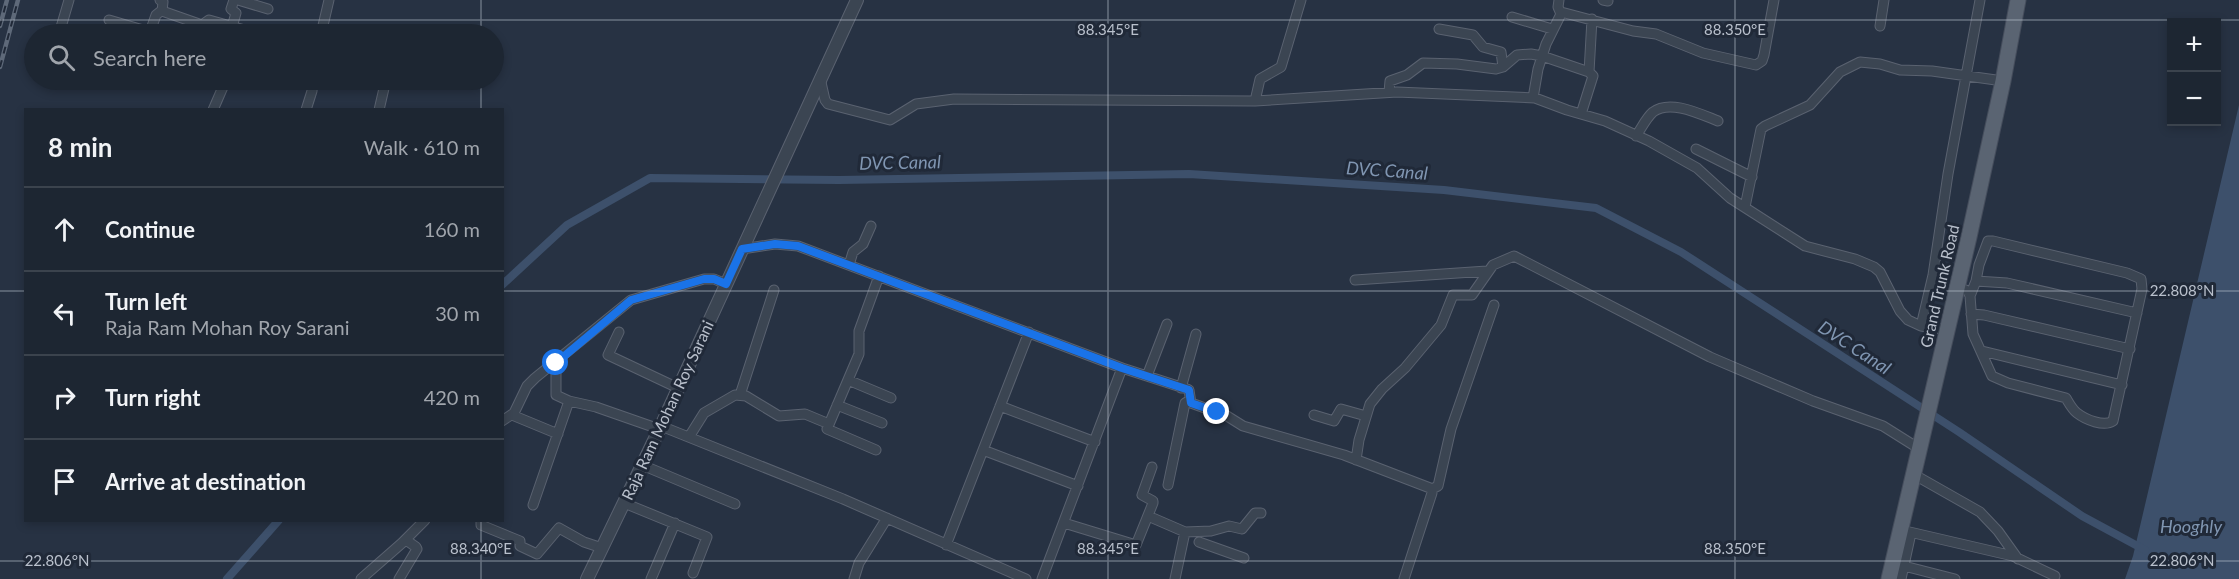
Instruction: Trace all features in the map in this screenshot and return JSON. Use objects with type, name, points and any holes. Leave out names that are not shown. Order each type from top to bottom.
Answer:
[{"type":"main road","name":"Grand Trunk Road","points":[[1889,579],[1906,531],[1913,474],[1946,334],[1964,291],[2018,0]]},
{"type":"street","points":[[63,24],[69,0]]},
{"type":"street","points":[[153,24],[156,15],[161,11],[163,2],[160,0]]},
{"type":"street","points":[[234,24],[236,13],[231,9],[236,0],[268,9]]},
{"type":"street","points":[[323,24],[329,0]]},
{"type":"street","name":"Raja Ram Mohan Roy Sarani","points":[[587,579],[660,428],[857,0]]},
{"type":"street","points":[[1255,101],[1260,79],[1278,70],[1282,64],[1301,0]]},
{"type":"street","points":[[1559,0],[1558,7],[1561,12],[1633,31],[1656,34],[1703,53],[1756,65],[1762,61],[1764,55],[1771,1]]},
{"type":"street","points":[[1880,26],[1884,0]]},
{"type":"street","points":[[1921,326],[1933,275],[1948,174],[1980,0]]},
{"type":"street","points":[[161,11],[197,24]]},
{"type":"street","points":[[1533,98],[1542,56],[1561,12]]},
{"type":"street","points":[[1512,17],[1552,30]]},
{"type":"street","points":[[1588,72],[1592,19]]},
{"type":"street","points":[[109,20],[123,24]]},
{"type":"street","points":[[204,24],[209,20],[219,24]]},
{"type":"street","points":[[1439,29],[1473,35],[1483,47],[1501,52],[1503,67]]},
{"type":"street","points":[[1389,92],[1390,81],[1407,75],[1422,63],[1496,69],[1503,67],[1517,55],[1542,56],[1588,72],[1593,76],[1581,114]]},
{"type":"street","points":[[1745,207],[1761,129],[1810,105],[1834,78],[1850,66],[1860,62],[1870,62],[1900,70],[1932,71],[2003,81]]},
{"type":"street","points":[[820,78],[828,104],[890,120],[916,104],[947,100],[1255,101],[1389,92],[1442,92],[1533,98],[1605,121],[1697,168],[1712,183],[1745,207],[1805,246],[1855,259],[1874,267],[1880,272],[1900,311],[1908,320],[1946,334]]},
{"type":"street","points":[[214,108],[222,90]]},
{"type":"street","points":[[307,108],[312,90]]},
{"type":"street","points":[[379,108],[384,90]]},
{"type":"street","points":[[1636,136],[1650,115],[1660,109],[1680,108],[1718,121]]},
{"type":"street","points":[[1696,149],[1752,177]]},
{"type":"street","points":[[849,265],[854,252],[863,244],[870,226]]},
{"type":"street","points":[[1988,241],[2141,279],[2143,283],[2137,314],[2113,421],[2098,423],[2077,413],[2066,398],[1998,380],[1989,372],[1973,334],[1971,314],[1964,291],[1976,281],[1984,247],[1988,241]]},
{"type":"street","points":[[744,244],[798,246],[1122,368],[1189,390],[1191,403],[1227,416],[1243,426],[1356,460],[1432,489]]},
{"type":"street","points":[[1356,460],[1366,416],[1370,405],[1382,388],[1405,368],[1442,325],[1453,295],[1472,295],[1487,271],[1510,256],[1517,257],[1710,357],[1813,401],[1883,426],[1919,446]]},
{"type":"street","points":[[1355,280],[1487,271]]},
{"type":"street","points":[[876,450],[828,430],[859,354],[859,331],[879,276]]},
{"type":"street","points":[[504,420],[512,415],[527,386],[635,297],[704,279],[714,279],[726,284]]},
{"type":"street","points":[[1976,281],[2007,283],[2137,314]]},
{"type":"street","points":[[741,395],[774,290]]},
{"type":"street","points":[[1404,579],[1432,489],[1438,486],[1451,429],[1494,304]]},
{"type":"street","points":[[1971,314],[1984,315],[2130,349]]},
{"type":"street","points":[[1147,376],[1167,324]]},
{"type":"street","points":[[619,332],[608,355],[678,388]]},
{"type":"street","points":[[946,545],[1029,332]]},
{"type":"street","points":[[1181,388],[1196,334]]},
{"type":"street","points":[[1982,351],[2122,385]]},
{"type":"street","points":[[556,363],[556,395],[569,401],[596,407],[689,437],[887,518],[1026,579]]},
{"type":"street","points":[[1042,579],[1122,368]]},
{"type":"street","points":[[848,380],[891,398]]},
{"type":"street","points":[[689,437],[704,413],[730,396],[741,395],[779,416],[805,414],[829,424]]},
{"type":"street","points":[[1168,485],[1185,403],[1190,400]]},
{"type":"street","points":[[533,505],[569,401]]},
{"type":"street","points":[[837,405],[882,423]]},
{"type":"street","points":[[1000,406],[1095,442]]},
{"type":"street","points":[[1314,415],[1334,421],[1341,409],[1366,416]]},
{"type":"street","points":[[512,415],[558,434]]},
{"type":"street","points":[[983,450],[1078,486]]},
{"type":"street","points":[[642,465],[735,504]]},
{"type":"street","points":[[1064,523],[1135,546],[1153,502],[1142,495],[1152,467]]},
{"type":"street","points":[[1913,474],[1980,512],[1998,531],[2018,559]]},
{"type":"street","points":[[624,503],[707,537],[693,573]]},
{"type":"street","points":[[1148,516],[1185,532],[1217,530],[1229,526],[1242,529],[1254,513],[1261,513]]},
{"type":"street","points":[[854,579],[859,563],[887,518]]},
{"type":"street","points":[[361,579],[406,540],[422,522]]},
{"type":"street","points":[[482,522],[481,525],[520,541],[520,546],[537,554],[559,528],[584,542],[602,548]]},
{"type":"street","points":[[651,579],[675,523]]},
{"type":"street","points":[[1901,579],[1906,531],[2018,559],[2055,576]]},
{"type":"street","points":[[1175,579],[1185,532]]},
{"type":"street","points":[[399,579],[417,549],[406,540]]},
{"type":"street","points":[[1199,542],[1244,558]]},
{"type":"street","points":[[1904,566],[1955,579]]},
{"type":"water","name":"Hooghly","points":[[2239,105],[2239,579],[2125,579],[2133,556]]},
{"type":"waterway","name":"DVC Canal","points":[[504,283],[567,225],[650,178],[839,180],[1189,174],[1444,190],[1596,208],[1681,252],[1959,432],[2082,516],[2145,550]]},
{"type":"waterway","name":"DVC Canal","points":[[227,579],[277,522]]},
{"type":"railway","points":[[0,26],[7,0]]},
{"type":"railway","points":[[0,67],[18,0]]},
{"type":"route","points":[[556,363],[631,300],[704,279],[714,279],[726,284],[742,249],[786,244],[798,246],[1122,368],[1189,390],[1191,403],[1217,412]]}]
